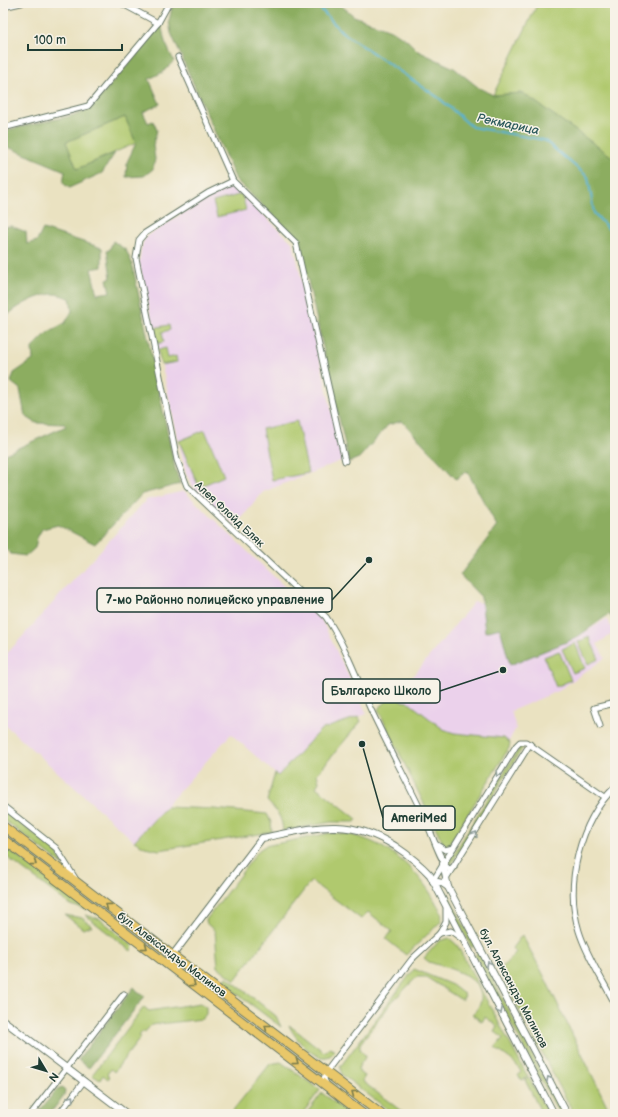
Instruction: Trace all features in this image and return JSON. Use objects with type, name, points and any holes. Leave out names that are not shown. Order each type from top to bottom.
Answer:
[{"type":"main road","name":"бул. Александър Малинов","points":[[3,826],[173,954],[381,1114]]},
{"type":"main road","name":"бул. Александър Малинов","points":[[3,839],[363,1114]]},
{"type":"street","points":[[3,7],[21,3]]},
{"type":"street","points":[[121,3],[158,23]]},
{"type":"street","points":[[3,128],[88,106],[158,23],[169,3]]},
{"type":"street","points":[[178,57],[233,181],[296,243],[345,462]]},
{"type":"street","name":"Алея Флойд Бляк","points":[[233,181],[208,193],[145,233],[139,240],[136,258],[177,460],[187,486],[326,617],[335,630],[437,845],[443,864],[444,881],[448,887]]},
{"type":"street","points":[[600,726],[594,708],[615,703]]},
{"type":"street","points":[[435,884],[443,864],[453,847],[516,746],[520,742],[530,744],[605,797]]},
{"type":"street","points":[[435,884],[444,881],[454,867],[530,744]]},
{"type":"street","points":[[615,787],[605,797],[590,823],[581,844],[574,877],[573,894],[574,913],[586,950],[615,1004]]},
{"type":"street","points":[[3,806],[56,848],[78,883]]},
{"type":"street","name":"бул. Александър Малинов","points":[[173,954],[262,838],[326,827],[348,827],[361,829],[377,836],[403,852],[426,871],[435,884],[462,939],[554,1114]]},
{"type":"street","points":[[437,845],[445,850],[453,847]]},
{"type":"street","points":[[443,864],[449,869],[454,867]]},
{"type":"street","points":[[441,896],[443,890],[448,887]]},
{"type":"street","name":"бул. Александър Малинов","points":[[448,887],[567,1114]]},
{"type":"street","points":[[327,1086],[324,1079],[326,1072],[412,959],[440,933],[447,918],[446,907]]},
{"type":"street","points":[[440,933],[451,932],[462,939]]},
{"type":"street","points":[[166,964],[173,954]]},
{"type":"street","points":[[609,992],[615,990]]},
{"type":"street","points":[[30,1114],[124,994]]},
{"type":"street","points":[[3,1020],[127,1114]]},
{"type":"street","points":[[59,1114],[84,1081]]},
{"type":"shaded area","points":[[233,186],[293,243],[343,460],[263,492],[235,526],[194,488],[186,474],[139,263],[144,240],[149,235],[205,199]]},
{"type":"shaded area","points":[[184,491],[288,590],[321,619],[367,714],[320,730],[278,776],[231,734],[134,841],[3,723],[3,658],[146,500]]},
{"type":"shaded area","points":[[474,602],[482,603],[485,632],[500,628],[576,638],[606,619],[615,632],[597,644],[605,658],[558,691],[511,711],[516,728],[509,741],[454,733],[443,729],[408,702],[402,701],[394,695],[414,675]]},
{"type":"green space","points":[[173,3],[338,3],[354,16],[393,31],[407,40],[418,51],[454,68],[479,88],[493,95],[523,93],[615,159],[615,623],[609,614],[576,638],[510,665],[500,628],[485,632],[481,597],[460,575],[497,526],[467,471],[456,479],[402,421],[388,425],[359,458],[349,462],[299,241],[236,180],[171,33],[169,21]]},
{"type":"green space","points":[[538,3],[615,3],[615,159],[523,93],[493,95]]},
{"type":"green space","points":[[161,24],[165,42],[174,61],[163,72],[149,79],[160,104],[143,112],[148,123],[153,121],[157,130],[153,145],[155,159],[153,169],[144,176],[126,177],[127,162],[136,143],[125,117],[66,142],[77,169],[115,153],[102,173],[69,188],[63,183],[65,171],[3,145],[3,131],[79,114],[91,108]]},
{"type":"green space","points":[[125,117],[136,143],[77,169],[66,142]]},
{"type":"green space","points":[[242,194],[246,210],[217,217],[213,202]]},
{"type":"green space","points":[[11,226],[26,232],[27,244],[37,241],[43,229],[102,248],[102,267],[91,269],[97,294],[110,292],[107,279],[111,278],[107,250],[109,251],[113,241],[126,250],[132,263],[175,468],[180,484],[142,494],[95,544],[58,525],[42,529],[37,538],[35,548],[26,556],[11,554],[3,547],[3,455],[66,426],[64,424],[36,423],[25,416],[20,389],[11,382],[14,373],[33,360],[32,348],[48,332],[65,323],[72,311],[70,298],[56,294],[48,295],[26,302],[7,315],[3,320],[3,227]]},
{"type":"green space","points":[[169,325],[170,330],[162,332],[164,342],[156,344],[153,328]]},
{"type":"green space","points":[[166,348],[168,358],[176,356],[177,362],[161,365],[158,350]]},
{"type":"green space","points":[[297,421],[308,473],[272,480],[262,429]]},
{"type":"green space","points":[[205,430],[224,476],[199,487],[179,441]]},
{"type":"green space","points":[[589,637],[599,659],[588,664],[578,642]]},
{"type":"green space","points":[[575,643],[585,668],[573,673],[562,649]]},
{"type":"green space","points":[[559,651],[571,680],[556,687],[544,657]]},
{"type":"green space","points":[[394,695],[402,701],[408,702],[443,729],[454,733],[504,738],[510,743],[509,748],[448,846],[443,843],[378,709]]},
{"type":"green space","points":[[358,717],[361,721],[317,774],[319,782],[316,787],[357,819],[355,822],[331,822],[283,831],[278,814],[267,801],[275,773],[278,776],[320,730]]},
{"type":"green space","points":[[522,745],[523,747],[450,866],[448,863]]},
{"type":"green space","points":[[166,807],[214,809],[267,814],[271,822],[272,832],[159,850],[145,847],[134,841]]},
{"type":"green space","points":[[3,810],[55,850],[64,866],[3,819]]},
{"type":"green space","points":[[330,833],[346,834],[377,844],[405,863],[427,887],[440,911],[442,916],[441,921],[406,955],[386,939],[392,931],[368,912],[361,919],[311,881],[235,980],[218,967],[215,931],[207,924],[206,920],[259,850],[265,846]]},
{"type":"green space","points":[[3,845],[88,910],[70,905],[3,854]]},
{"type":"green space","points":[[445,891],[447,892],[474,945],[473,947],[471,947],[444,893]]},
{"type":"green space","points":[[65,915],[82,918],[92,926],[83,929]]},
{"type":"green space","points":[[85,915],[100,919],[133,946],[131,951]]},
{"type":"green space","points":[[522,935],[542,972],[611,1114],[574,1114],[499,971],[516,952],[512,948]]},
{"type":"green space","points":[[449,938],[457,945],[528,1077],[522,1080],[518,1076],[521,1072],[516,1064],[495,1048],[503,1038],[494,1031],[497,1026],[485,1017],[482,1022],[472,1014],[479,1006],[481,1001],[481,995],[474,981],[460,972],[429,962],[424,958],[439,941]]},
{"type":"green space","points":[[479,953],[563,1114],[559,1114],[475,955]]},
{"type":"green space","points":[[414,969],[452,985],[465,995],[463,999],[460,999],[426,977],[417,977],[392,1002],[360,1044],[360,1050],[366,1056],[358,1068],[359,1072],[365,1076],[362,1081],[405,1114],[394,1114],[342,1075],[340,1067]]},
{"type":"green space","points":[[227,977],[276,1016],[281,1027],[223,983]]},
{"type":"green space","points":[[134,987],[139,993],[145,996],[89,1068],[78,1060]]},
{"type":"green space","points":[[200,1003],[206,1007],[206,1014],[202,1019],[151,1025],[139,1036],[141,1037],[114,1072],[111,1069],[107,1074],[110,1077],[108,1079],[103,1075],[100,1080],[92,1075],[144,1007],[149,1011]]},
{"type":"green space","points":[[289,1025],[324,1052],[330,1048],[335,1051],[329,1056],[323,1057],[316,1055],[302,1044]]},
{"type":"green space","points":[[281,1062],[320,1090],[302,1114],[230,1114],[270,1064]]},
{"type":"green space","points":[[529,1078],[548,1114],[542,1114],[525,1080]]},
{"type":"green space","points":[[62,1087],[65,1090],[64,1095],[50,1114],[37,1114],[57,1089]]},
{"type":"green space","points":[[322,1093],[349,1114],[306,1114]]},
{"type":"waterway","name":"Рекмарица","points":[[315,3],[342,32],[439,98],[472,127],[544,140],[588,177],[594,213],[615,236]]},
{"type":"place","name":"7-мо Районно полицейско управление","points":[[369,560]]},
{"type":"place","name":"Българско Школо","points":[[503,670]]},
{"type":"place","name":"AmeriMed","points":[[362,744]]}]
